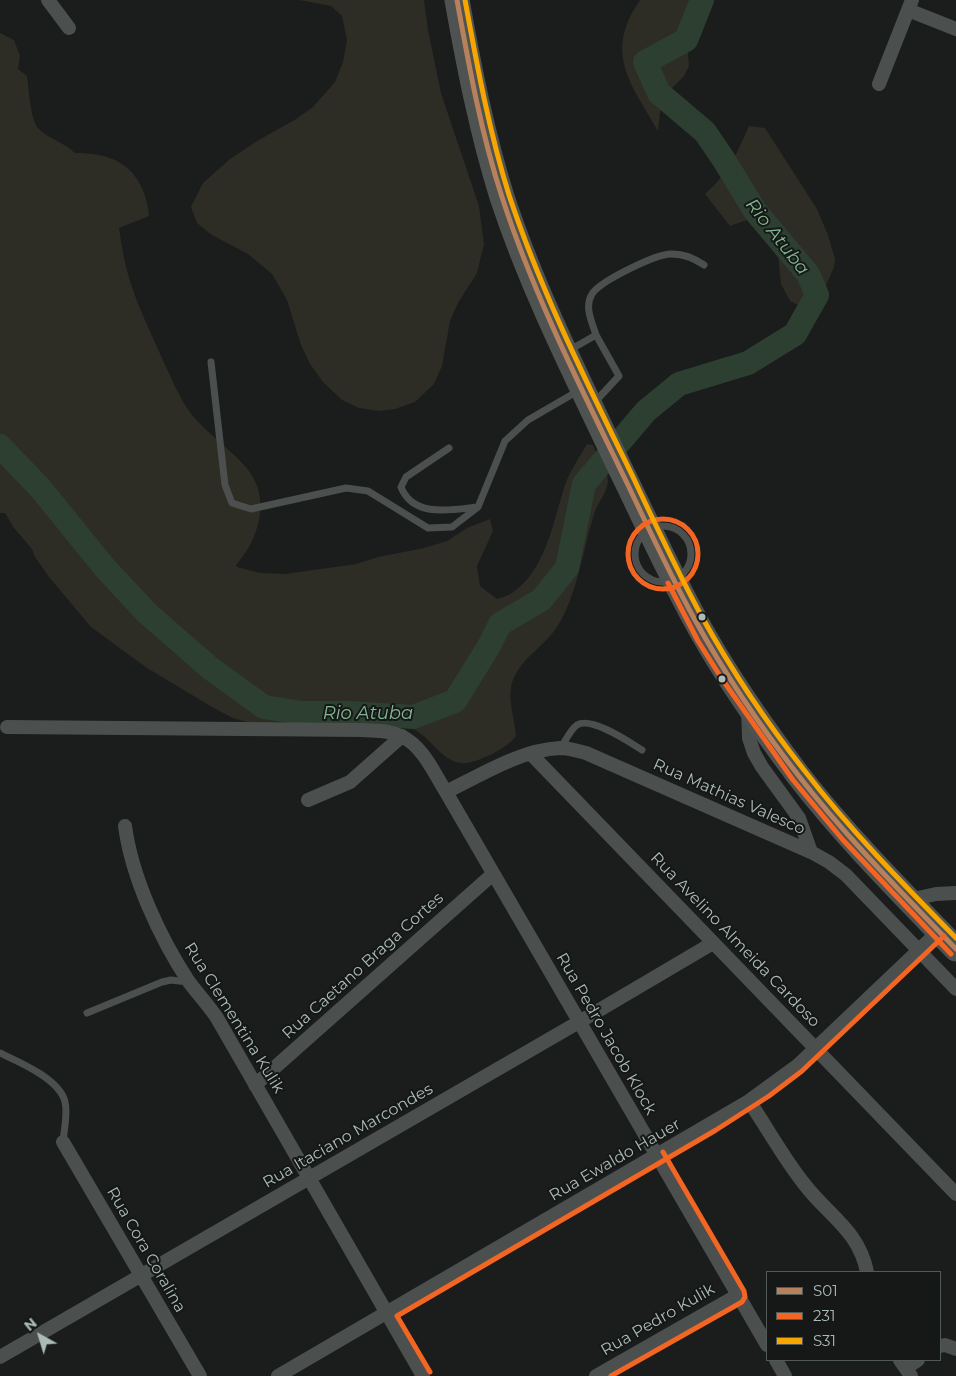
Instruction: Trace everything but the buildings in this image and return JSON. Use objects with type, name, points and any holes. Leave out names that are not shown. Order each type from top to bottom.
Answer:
[{"type":"highway","points":[[457,0],[482,125],[503,198],[520,246],[565,353],[705,638],[788,761],[823,805],[956,949]]},
{"type":"street","points":[[48,0],[69,28]]},
{"type":"street","points":[[879,84],[910,5],[956,29]]},
{"type":"street","points":[[748,704],[747,724],[754,753],[799,818],[811,852]]},
{"type":"street","points":[[7,727],[362,730],[402,736]]},
{"type":"street","points":[[308,800],[350,782],[402,736]]},
{"type":"street","name":"Rua Pedro Jacob Klock","points":[[402,736],[418,749],[446,792],[766,1343]]},
{"type":"street","name":"Rua Mathias Valesco","points":[[446,792],[531,754],[561,748],[586,753],[811,852],[829,862],[846,875],[956,988]]},
{"type":"street","name":"Rua Avelino Almeida Cardoso","points":[[531,754],[956,1194]]},
{"type":"street","name":"Rua Clementina Kulik","points":[[125,826],[128,846],[136,874],[166,941],[190,982],[217,1018],[423,1376]]},
{"type":"street","name":"Rua Caetano Braga Cortes","points":[[255,1085],[493,874]]},
{"type":"street","points":[[909,900],[956,892]]},
{"type":"street","name":"Rua Ewaldo Hauer","points":[[278,1376],[749,1101],[782,1078],[939,931]]},
{"type":"street","name":"Rua Itaciano Marcondes","points":[[0,1357],[580,1022],[713,943]]},
{"type":"street","points":[[749,1101],[804,1184],[853,1236],[867,1271]]},
{"type":"street","name":"Rua Cora Coralina","points":[[63,1142],[200,1376]]},
{"type":"street","name":"Rua Pedro Kulik","points":[[603,1374],[738,1295]]},
{"type":"street","points":[[941,1346],[956,1349]]},
{"type":"street","points":[[777,1361],[785,1376]]},
{"type":"street","points":[[906,1368],[916,1361]]},
{"type":"lane","points":[[211,362],[224,485],[232,503],[251,509],[346,488],[368,491],[428,528],[452,527],[478,506],[505,441],[528,420],[591,407],[619,376],[596,335],[588,309],[592,294],[602,284],[650,258],[670,254],[688,255],[704,265]]},
{"type":"lane","points":[[565,353],[596,335]]},
{"type":"lane","points":[[449,448],[406,477],[401,487],[404,496],[418,507],[442,511],[478,506]]},
{"type":"lane","points":[[561,748],[570,732],[584,722],[603,728],[642,750]]},
{"type":"lane","points":[[87,1013],[162,982],[171,980],[190,982]]},
{"type":"lane","points":[[0,1052],[38,1073],[58,1090],[65,1101],[66,1116],[63,1142]]},
{"type":"shaded area","points":[[299,0],[424,0],[441,93],[479,206],[484,244],[477,273],[458,303],[450,321],[442,366],[434,384],[415,402],[395,409],[379,411],[359,408],[342,400],[323,382],[310,364],[301,345],[287,300],[272,274],[248,254],[212,235],[197,223],[191,207],[203,183],[230,159],[313,107],[335,82],[343,62],[347,40],[342,16],[331,6]]},
{"type":"shaded area","points":[[640,0],[702,0],[691,9],[685,18],[689,66],[684,76],[667,93],[661,104],[658,131],[631,83],[625,68],[622,52],[623,36],[629,19]]},
{"type":"shaded area","points":[[0,33],[14,40],[20,56],[18,69],[27,76],[32,111],[39,129],[75,153],[98,155],[117,161],[133,173],[144,193],[149,216],[119,228],[127,270],[138,303],[179,395],[187,408],[199,423],[251,473],[259,492],[260,514],[258,525],[249,547],[236,565],[237,567],[260,573],[285,574],[356,564],[447,541],[467,528],[490,519],[493,531],[477,566],[480,586],[497,599],[512,593],[523,584],[532,572],[546,545],[564,488],[574,465],[587,444],[593,445],[608,480],[607,488],[595,511],[574,588],[563,618],[550,637],[525,661],[515,675],[510,696],[516,736],[507,745],[482,759],[460,763],[452,761],[415,730],[403,726],[345,723],[250,723],[233,718],[147,668],[91,627],[49,577],[35,557],[32,549],[14,528],[5,513],[0,513]]},
{"type":"shaded area","points":[[749,126],[765,128],[817,209],[828,235],[835,259],[834,267],[821,297],[804,308],[790,301],[781,284],[778,255],[768,231],[759,223],[747,220],[730,226],[705,194],[726,171],[736,155]]},
{"type":"waterway","name":"Rio Atuba","points":[[0,446],[41,489],[105,568],[147,613],[210,668],[264,707],[302,713],[349,713],[413,717],[455,701],[489,646],[500,624],[541,600],[567,568],[584,484],[646,411],[679,384],[748,363],[795,334],[817,295],[808,274],[755,211],[705,132],[659,93],[645,62],[686,40],[702,0]]},
{"type":"transit line","name":"S01","points":[[457,0],[482,124],[502,197],[515,234],[576,378],[686,603],[731,680],[770,738],[798,775],[855,843],[956,949]]},
{"type":"transit line","name":"S31","points":[[465,0],[495,147],[522,231],[550,303],[582,373],[693,600],[725,657],[750,696],[804,770],[858,835],[956,938]]},
{"type":"transit line","name":"231","points":[[663,519],[676,522],[688,529],[695,541],[698,554],[695,567],[688,579],[676,586],[663,589],[650,586],[638,579],[631,567],[628,554],[631,541],[638,529],[650,522],[663,519]]},
{"type":"transit line","name":"231","points":[[668,583],[698,641],[722,679],[793,780],[843,840],[951,954]]},
{"type":"transit line","name":"231","points":[[430,1372],[397,1316],[716,1130],[769,1096],[802,1071],[944,936]]},
{"type":"transit line","name":"231","points":[[611,1376],[742,1302],[745,1297],[744,1291],[663,1152]]}]
